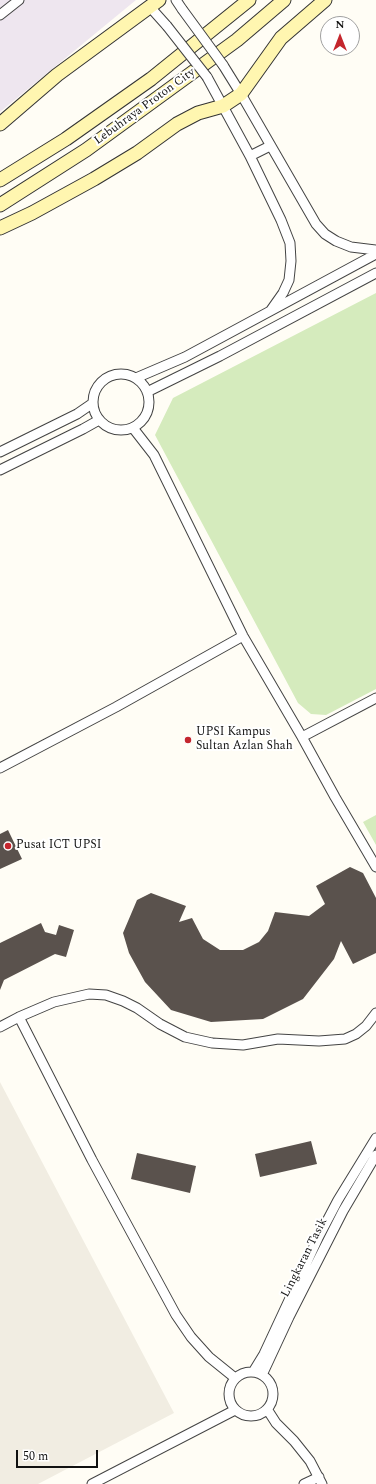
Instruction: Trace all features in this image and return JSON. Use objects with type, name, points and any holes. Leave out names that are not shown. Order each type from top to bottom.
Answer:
[{"type":"main road","name":"Lebuhraya Proton City","points":[[0,180],[66,139],[151,79],[249,0]]},
{"type":"main road","name":"Lebuhraya Proton City","points":[[0,205],[92,146],[237,40],[284,0]]},
{"type":"main road","points":[[0,228],[94,179],[137,153],[177,124],[198,113],[223,106],[241,94],[281,38],[325,0]]},
{"type":"main road","points":[[0,124],[57,75],[155,4]]},
{"type":"street","points":[[0,15],[19,0]]},
{"type":"street","points":[[176,0],[223,65],[316,224],[325,234],[336,241],[351,247],[376,250]]},
{"type":"street","points":[[155,4],[167,26],[207,77],[250,156],[281,220],[290,244],[291,261],[288,280],[282,293],[270,311]]},
{"type":"street","points":[[250,156],[270,146]]},
{"type":"street","points":[[136,378],[185,357],[376,254]]},
{"type":"street","points":[[148,392],[220,356],[376,273]]},
{"type":"street","points":[[122,374],[136,378],[148,392],[149,400],[149,408],[146,416],[140,423],[134,428],[114,430],[98,420],[93,403],[93,396],[96,389],[107,378],[122,374]]},
{"type":"street","points":[[0,452],[76,414],[93,403]]},
{"type":"street","points":[[0,470],[98,420]]},
{"type":"street","points":[[134,428],[154,455],[243,636],[376,867]]},
{"type":"street","points":[[0,768],[116,707],[243,636]]},
{"type":"street","points":[[302,737],[376,698]]},
{"type":"street","points":[[0,1027],[54,1002],[89,994],[106,995],[137,1008],[160,1024],[185,1037],[212,1043],[243,1045],[278,1039],[319,1041],[345,1039],[356,1034],[366,1026],[376,1013]]},
{"type":"street","points":[[19,1017],[92,1160],[176,1315],[191,1337],[209,1357],[235,1378]]},
{"type":"street","points":[[253,1372],[264,1354],[318,1238],[338,1200],[376,1138]]},
{"type":"street","name":"Lingkaran Tasik","points":[[262,1375],[289,1317],[343,1210],[376,1155]]},
{"type":"street","points":[[253,1372],[262,1375],[268,1380],[272,1387],[273,1395],[271,1403],[266,1409],[254,1416],[248,1416],[235,1410],[229,1398],[231,1384],[235,1378],[240,1374],[253,1372]]},
{"type":"street","points":[[266,1409],[276,1423],[294,1441],[310,1461],[320,1481],[304,1484]]},
{"type":"street","points":[[92,1484],[235,1410]]},
{"type":"shaded area","points":[[0,0],[136,0],[0,112]]},
{"type":"shaded area","points":[[0,1082],[174,1413],[38,1484],[0,1484]]},
{"type":"green space","points":[[376,293],[376,689],[326,715],[311,714],[298,703],[155,435],[173,398]]},
{"type":"green space","points":[[376,815],[376,845],[363,822]]},
{"type":"building","name":"Pusat ICT UPSI","points":[[8,830],[22,859],[0,869],[0,834]]},
{"type":"building","points":[[350,867],[363,873],[376,898],[376,953],[353,964],[341,941],[334,959],[303,999],[263,1019],[211,1022],[171,1010],[145,982],[129,953],[123,933],[137,900],[151,893],[186,906],[179,922],[192,918],[203,939],[220,950],[243,950],[259,942],[268,931],[275,912],[309,916],[325,904],[316,886]]},
{"type":"building","points":[[41,923],[45,932],[56,935],[59,925],[74,930],[66,957],[55,954],[4,980],[0,990],[0,943]]},
{"type":"building","points":[[311,1141],[317,1164],[260,1177],[255,1154]]},
{"type":"building","points":[[137,1153],[196,1166],[190,1193],[131,1179]]},
{"type":"place","name":"UPSI Kampus Sultan Azlan Shah","points":[[188,740]]},
{"type":"place","name":"Pusat ICT UPSI","points":[[8,846]]}]
